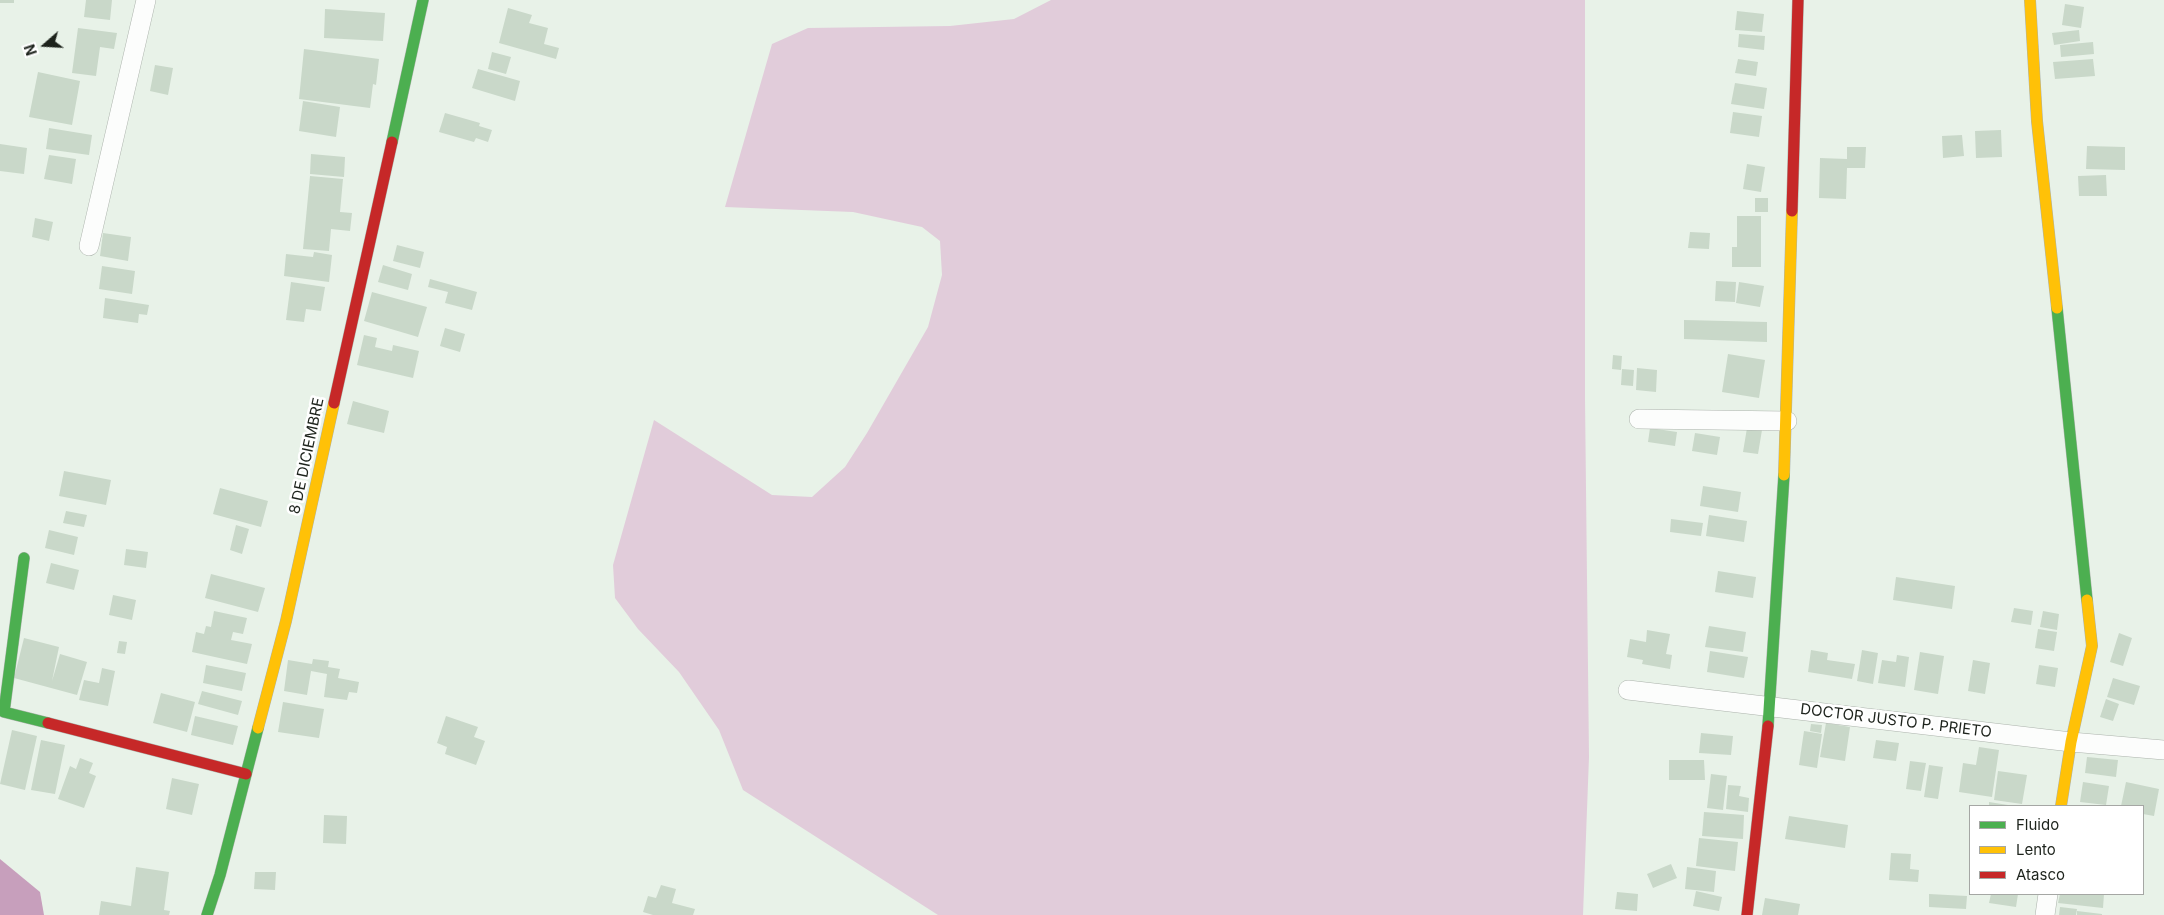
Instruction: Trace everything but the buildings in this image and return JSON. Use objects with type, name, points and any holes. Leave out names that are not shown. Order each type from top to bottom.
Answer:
[{"type":"street","points":[[89,246],[146,0]]},
{"type":"street","name":"8 DE DICIEMBRE","points":[[206,915],[220,875],[286,621],[423,0]]},
{"type":"street","points":[[1747,915],[1770,706],[1787,421],[1798,0]]},
{"type":"street","points":[[2030,0],[2037,120],[2092,646],[2071,742],[2061,805]]},
{"type":"street","points":[[1639,419],[1787,421]]},
{"type":"street","points":[[24,558],[4,712],[246,774]]},
{"type":"street","name":"DOCTOR JUSTO P. PRIETO","points":[[1628,690],[2071,742],[2164,750]]},
{"type":"street","points":[[2045,915],[2048,895]]},
{"type":"shaded area","points":[[1051,0],[1585,0],[1585,399],[1589,757],[1583,915],[938,915],[743,790],[719,730],[679,672],[638,629],[615,598],[613,565],[654,420],[772,495],[812,497],[845,467],[867,433],[928,327],[942,275],[940,241],[922,227],[853,212],[725,207],[772,44],[808,28],[950,26],[1014,19]]},
{"type":"shaded area","points":[[0,859],[40,892],[44,915],[0,915]]},
{"type":"traffic: fast","points":[[392,142],[423,0]]},
{"type":"traffic: fast","points":[[2057,308],[2087,600]]},
{"type":"traffic: fast","points":[[1768,726],[1784,475]]},
{"type":"traffic: fast","points":[[24,558],[4,712],[48,723]]},
{"type":"traffic: fast","points":[[207,915],[220,875],[258,728]]},
{"type":"traffic: slow","points":[[2030,0],[2037,121],[2057,308]]},
{"type":"traffic: slow","points":[[1784,475],[1792,211]]},
{"type":"traffic: slow","points":[[258,728],[286,621],[334,403]]},
{"type":"traffic: slow","points":[[2061,805],[2071,742],[2092,646],[2087,600]]},
{"type":"traffic: jam","points":[[1792,211],[1798,0]]},
{"type":"traffic: jam","points":[[334,403],[392,142]]},
{"type":"traffic: jam","points":[[48,723],[246,774]]},
{"type":"traffic: jam","points":[[1747,915],[1768,726]]}]
